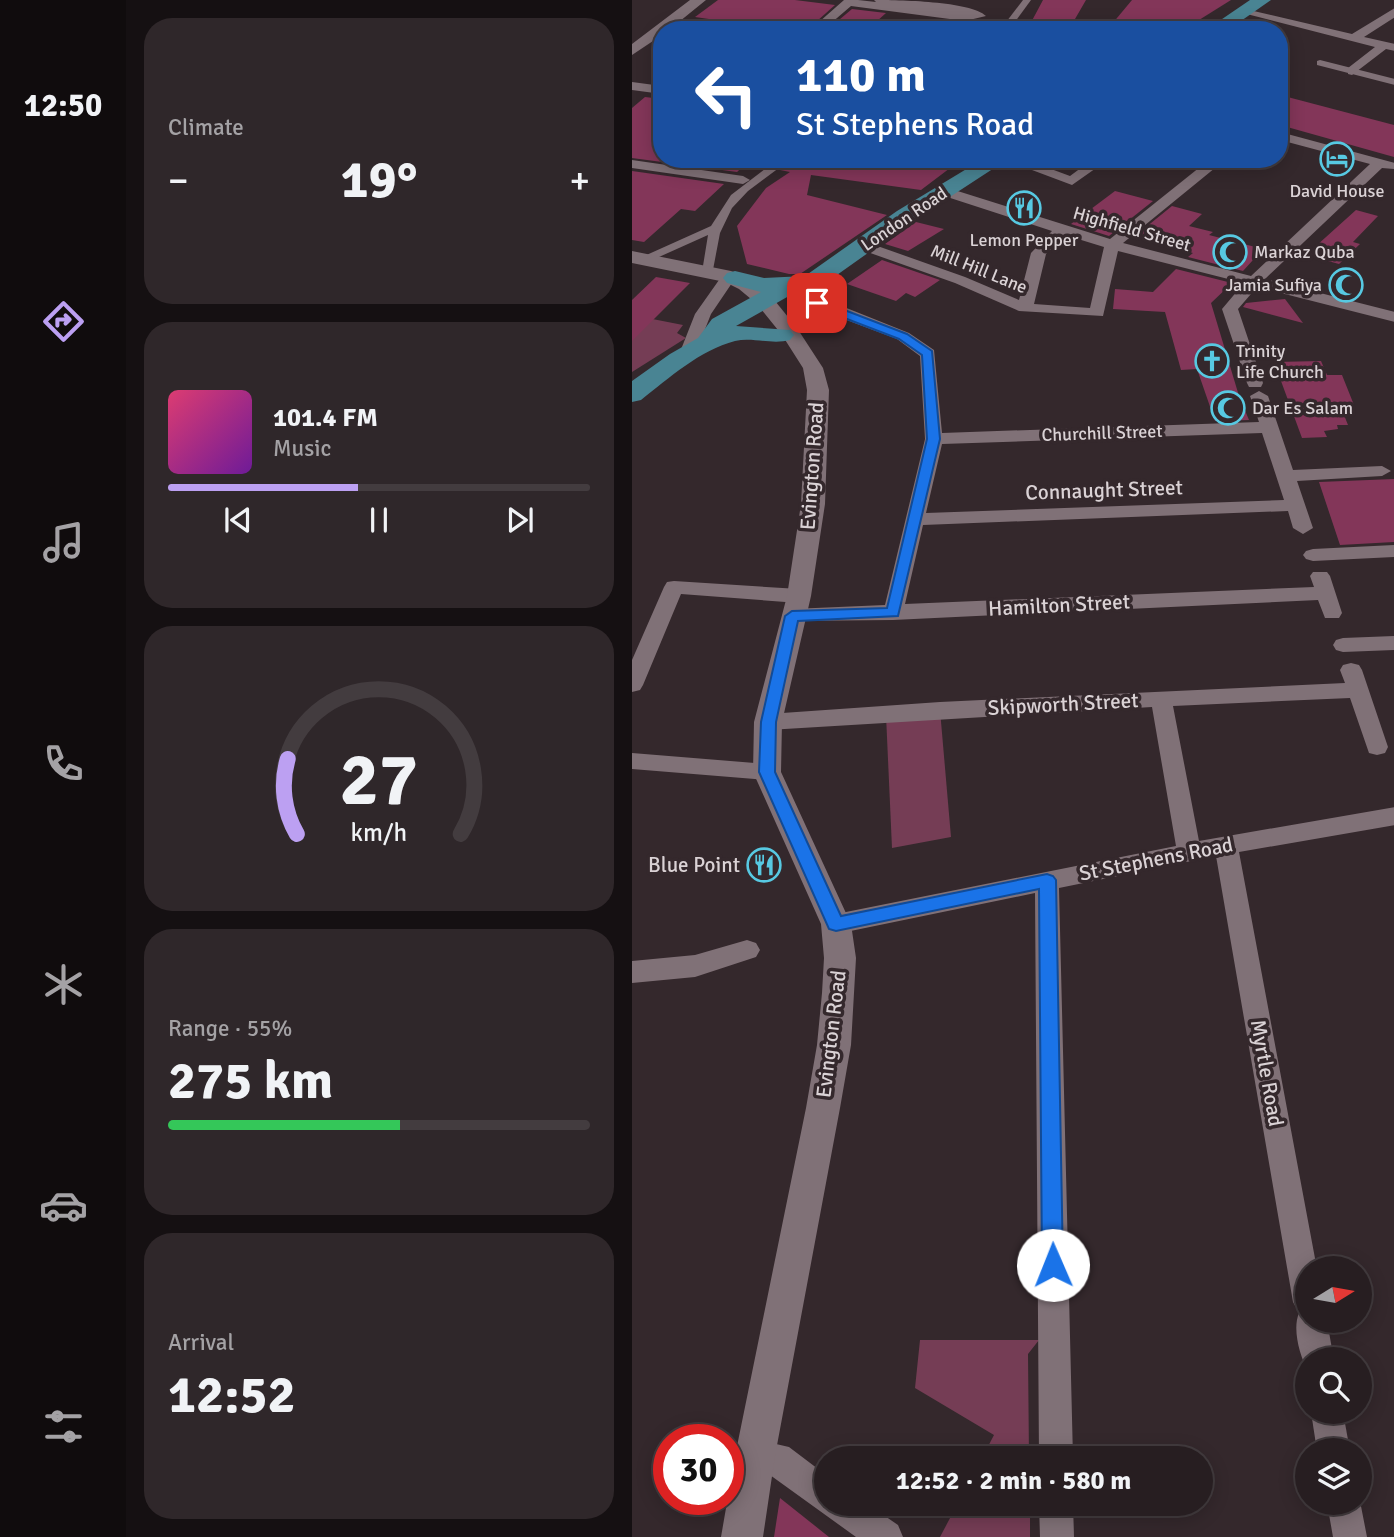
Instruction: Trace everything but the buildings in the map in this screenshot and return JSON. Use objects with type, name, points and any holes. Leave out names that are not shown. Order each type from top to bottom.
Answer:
[{"type":"main road","points":[[1228,21],[1254,3]]},
{"type":"main road","name":"London Road","points":[[699,347],[771,319],[802,288],[944,191],[983,168]]},
{"type":"main road","points":[[721,277],[764,285],[802,288]]},
{"type":"main road","name":"London Road","points":[[632,394],[699,347],[721,324],[771,319]]},
{"type":"street","points":[[671,21],[699,0]]},
{"type":"street","points":[[826,21],[849,1],[965,18],[976,18],[980,14],[880,0]]},
{"type":"street","points":[[1011,21],[1027,0]]},
{"type":"street","points":[[1254,3],[1354,38],[1389,47]]},
{"type":"street","points":[[1354,38],[1394,11]]},
{"type":"street","points":[[961,21],[965,18]]},
{"type":"street","points":[[632,51],[653,35]]},
{"type":"street","points":[[1352,71],[1389,47]]},
{"type":"street","points":[[1320,62],[1394,82]]},
{"type":"street","points":[[632,86],[653,89]]},
{"type":"street","points":[[1288,138],[1390,165]]},
{"type":"street","points":[[632,164],[653,167]]},
{"type":"street","points":[[1378,747],[1230,309],[1253,282],[1390,165]]},
{"type":"street","points":[[660,168],[743,180]]},
{"type":"street","points":[[699,347],[703,314],[721,277],[715,228],[720,217],[750,182],[772,168]]},
{"type":"street","points":[[1035,168],[1072,181],[1090,168]]},
{"type":"street","points":[[1112,245],[1208,168]]},
{"type":"street","name":"Highfield Street","points":[[944,191],[1112,245],[1394,317]]},
{"type":"street","points":[[639,258],[715,228]]},
{"type":"street","points":[[1025,308],[1039,253],[1062,229]]},
{"type":"street","name":"Mill Hill Lane","points":[[864,246],[960,280],[1025,308],[1097,313],[1112,245]]},
{"type":"street","points":[[639,258],[721,277]]},
{"type":"street","name":"Evington Road","points":[[721,277],[771,319],[813,368],[818,390],[813,504],[795,606],[768,722],[767,772],[836,924],[840,958],[834,1045],[754,1456],[742,1537]]},
{"type":"street","points":[[802,288],[810,301],[903,336],[928,354],[934,439],[893,613]]},
{"type":"street","name":"Churchill Street","points":[[934,439],[1269,427]]},
{"type":"street","points":[[1286,476],[1382,471]]},
{"type":"street","name":"Connaught Street","points":[[914,519],[1296,505]]},
{"type":"street","name":"Hamilton Street","points":[[632,685],[674,587],[795,606],[893,613],[1394,551]]},
{"type":"street","name":"Skipworth Street","points":[[768,722],[1161,699],[1350,667],[1394,643]]},
{"type":"street","points":[[1161,699],[1189,852]]},
{"type":"street","points":[[632,761],[767,772]]},
{"type":"street","name":"St Stephens Road","points":[[836,924],[1189,852],[1394,816]]},
{"type":"street","name":"Myrtle Road","points":[[1226,845],[1300,1256]]},
{"type":"street","points":[[1047,880],[1056,1446]]},
{"type":"street","points":[[634,977],[695,966],[746,950]]},
{"type":"street","points":[[754,1456],[777,1459],[814,1487]]},
{"type":"street","points":[[1346,1515],[1350,1537]]},
{"type":"street","points":[[855,1516],[886,1537]]},
{"type":"street","points":[[1056,1516],[1057,1537]]},
{"type":"shaded area","points":[[632,315],[683,325],[677,333],[686,338],[632,372]]},
{"type":"shaded area","points":[[940,710],[951,837],[892,848],[886,715]]},
{"type":"shaded area","points":[[920,1340],[1039,1340],[1028,1354],[1029,1446],[988,1446],[994,1435],[915,1388]]},
{"type":"shaded area","points":[[951,1516],[1030,1516],[1030,1537],[940,1537]]},
{"type":"place","name":"David House","points":[[1337,159]]},
{"type":"place","name":"Lemon Pepper","points":[[1024,208]]},
{"type":"place","name":"Markaz Quba","points":[[1230,252]]},
{"type":"place","name":"Jamia Sufiya","points":[[1346,285]]},
{"type":"place","name":"Trinity Life Church","points":[[1212,361]]},
{"type":"place","name":"Dar Es Salam","points":[[1228,408]]},
{"type":"place","name":"Blue Point","points":[[764,865]]},
{"type":"route","points":[[817,303],[903,336],[928,354],[934,439],[893,613],[792,616],[768,722],[767,772],[836,924],[1047,880],[1053,1265]]}]
